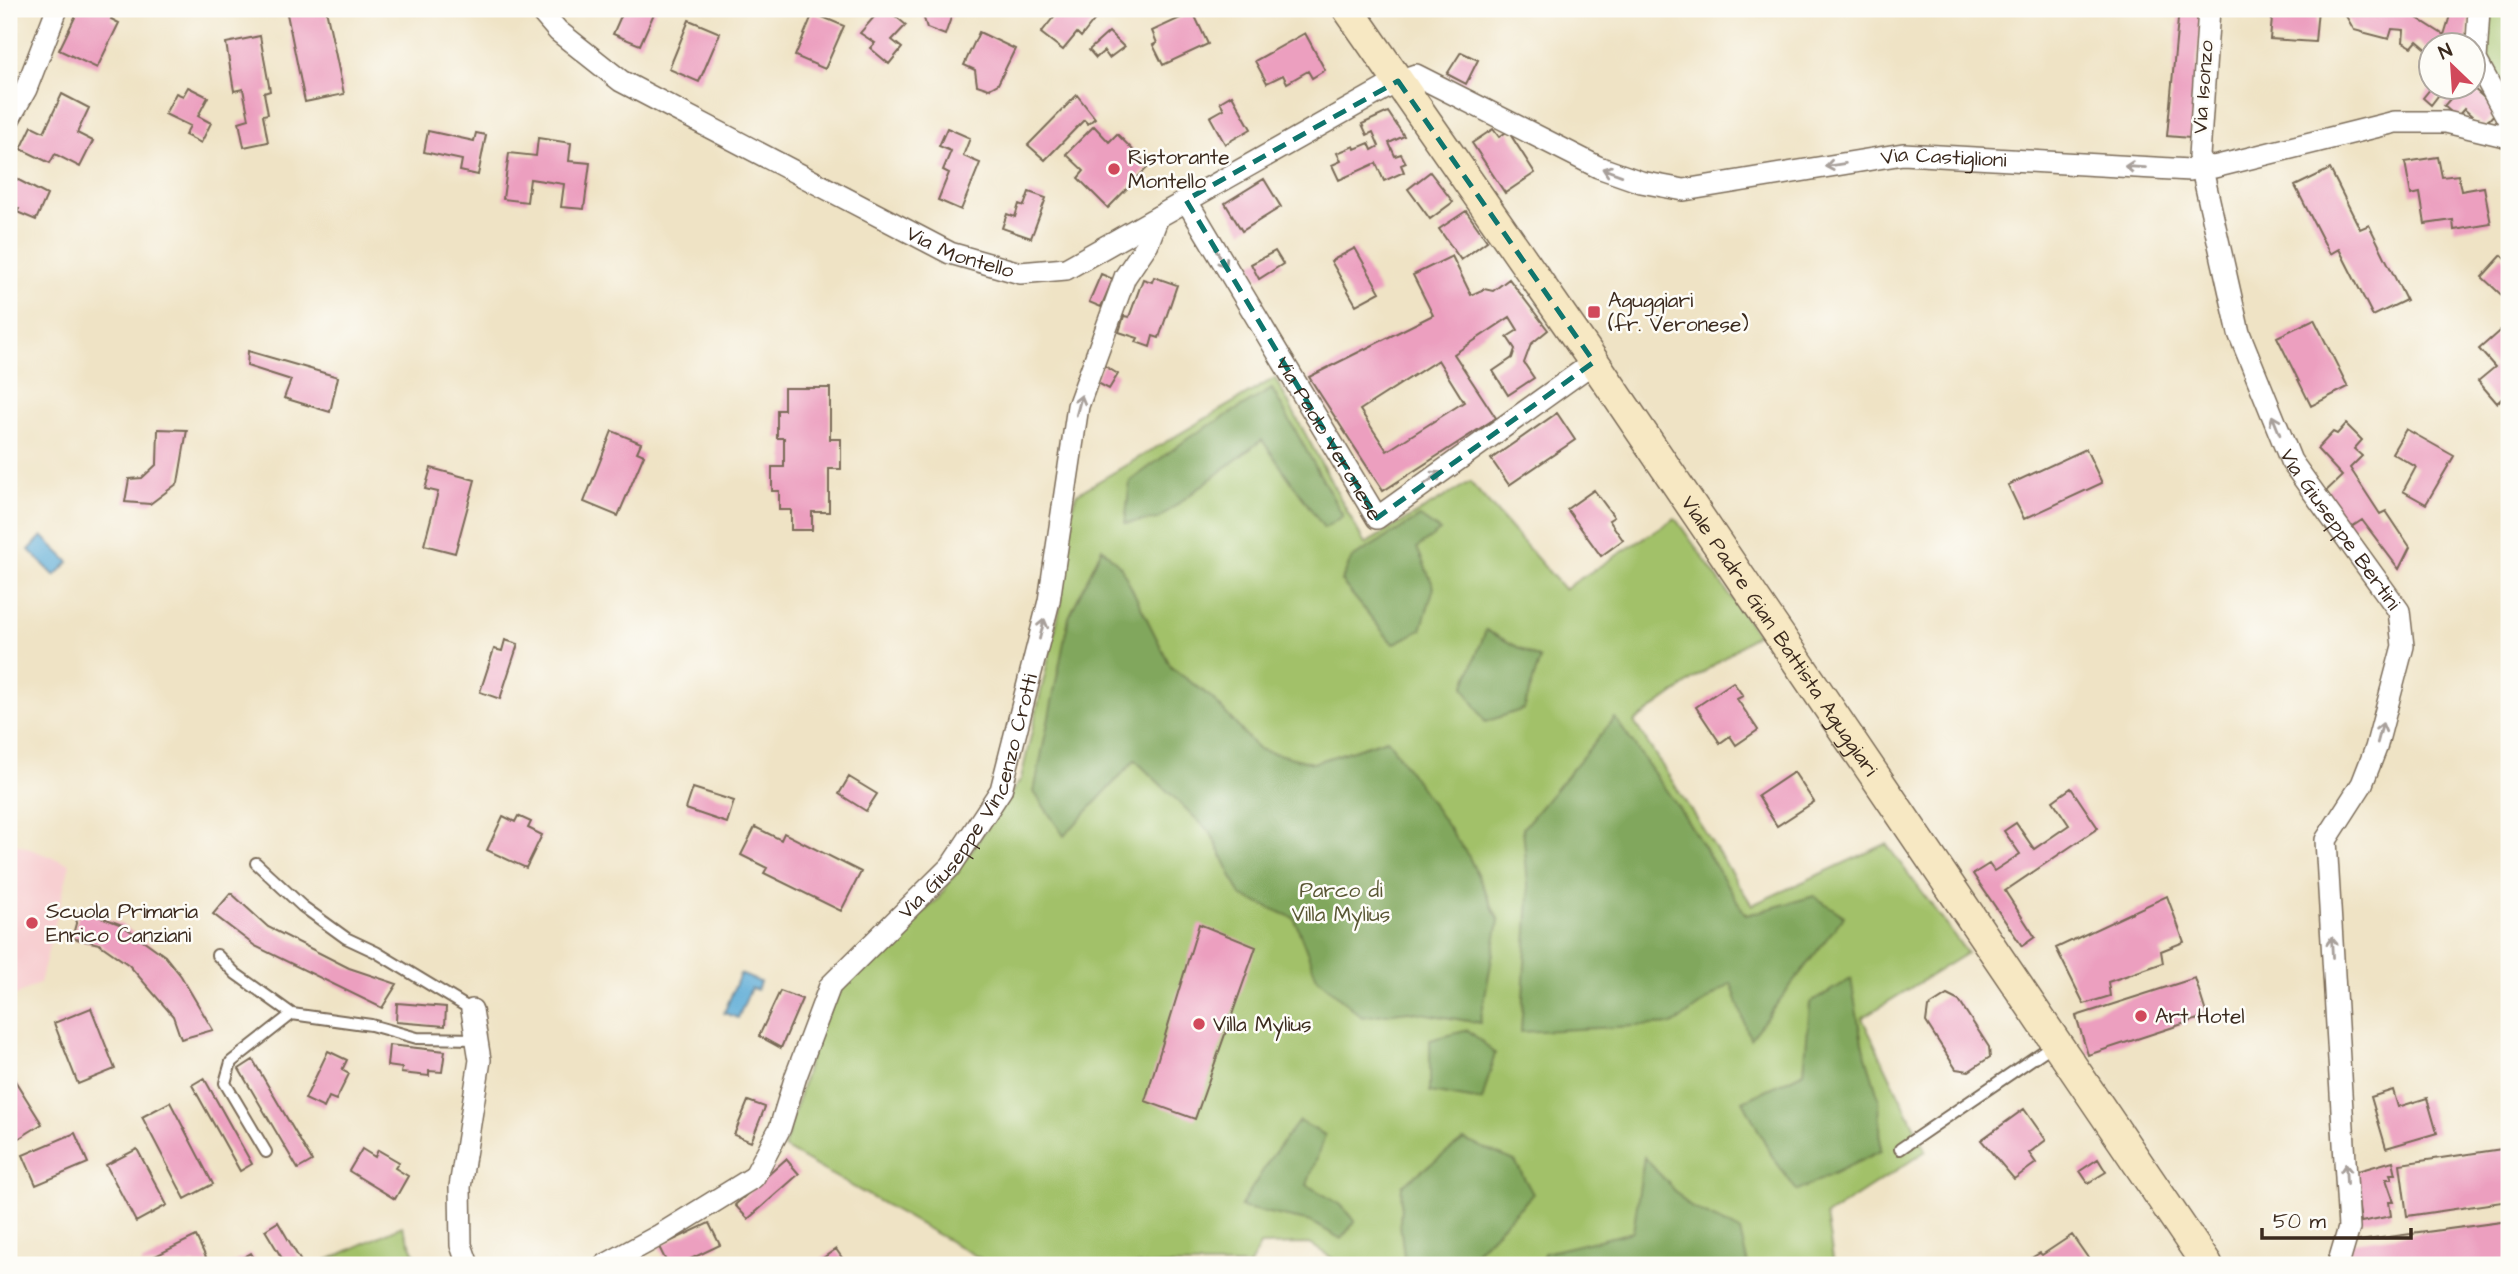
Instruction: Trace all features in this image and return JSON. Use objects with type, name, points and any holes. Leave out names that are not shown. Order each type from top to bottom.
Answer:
[{"type":"main road","name":"Viale Padre Gian Battista Aguggiari","points":[[1348,9],[1594,362],[2207,1265]]},
{"type":"street","points":[[9,119],[26,89],[57,9]]},
{"type":"street","name":"Via Montello","points":[[539,9],[558,31],[621,81],[950,253],[1020,273],[1066,269],[1398,81]]},
{"type":"street","name":"Via Isonzo","points":[[2202,165],[2198,132],[2209,9]]},
{"type":"street","points":[[2479,9],[2476,60],[2509,121]]},
{"type":"street","name":"Via Castiglioni","points":[[1398,81],[1416,75],[1598,167],[1641,182],[1684,190],[1903,154],[2190,170],[2202,165],[2214,167],[2395,122],[2446,122],[2509,137]]},
{"type":"street","name":"Via Giuseppe Bertini","points":[[2202,165],[2203,183],[2239,333],[2291,461],[2399,611],[2403,646],[2376,748],[2362,784],[2326,840],[2349,1228],[2338,1265]]},
{"type":"street","name":"Via Paolo Veronese","points":[[1186,200],[1377,519],[1594,362]]},
{"type":"street","name":"Via Giuseppe Vincenzo Crotti","points":[[605,1265],[660,1235],[754,1177],[780,1128],[796,1076],[830,986],[951,866],[1001,790],[1049,601],[1078,406],[1125,277],[1148,243],[1158,217]]},
{"type":"street","points":[[468,1265],[461,1245],[460,1187],[480,1060],[472,1010]]},
{"type":"lane","points":[[256,863],[302,906],[346,938],[376,952],[472,1010]]},
{"type":"lane","points":[[217,955],[236,974],[292,1014],[371,1025],[417,1038],[477,1039]]},
{"type":"lane","points":[[266,1152],[225,1083],[231,1062],[292,1014]]},
{"type":"lane","points":[[1900,1149],[2056,1043]]},
{"type":"highlighted area","points":[[1398,81],[1594,362],[1377,518],[1186,200]]},
{"type":"shaded area","name":"Scuola Primaria Enrico Canziani","points":[[9,841],[70,864],[40,983],[9,999]]},
{"type":"green space","points":[[2487,9],[2509,9],[2509,103],[2486,55]]},
{"type":"green space","name":"Parco di Villa Mylius","points":[[1275,378],[1365,544],[1470,482],[1564,589],[1675,518],[1757,634],[1634,722],[1752,905],[1886,844],[1967,953],[1862,1018],[1926,1151],[1826,1216],[1834,1265],[1343,1265],[1310,1244],[1260,1245],[1250,1265],[992,1265],[784,1148],[819,1027],[847,980],[937,900],[1021,779],[1061,604],[1066,523],[1077,494]]},
{"type":"green space","points":[[1272,389],[1343,516],[1324,528],[1262,440],[1158,519],[1125,523],[1130,481],[1190,437]]},
{"type":"green space","points":[[1420,517],[1440,531],[1417,548],[1434,587],[1421,630],[1393,644],[1341,581],[1352,558]]},
{"type":"green space","points":[[1102,548],[1121,567],[1171,667],[1212,698],[1258,749],[1313,763],[1387,739],[1469,857],[1499,921],[1480,1023],[1409,1011],[1362,1017],[1317,978],[1294,918],[1241,896],[1211,833],[1135,760],[1064,836],[1034,792],[1069,617]]},
{"type":"green space","points":[[1486,630],[1540,659],[1524,709],[1485,722],[1464,687]]},
{"type":"green space","points":[[1615,718],[1685,817],[1746,915],[1814,896],[1844,916],[1750,1039],[1731,983],[1674,1024],[1521,1032],[1529,896],[1523,828]]},
{"type":"green space","points":[[1851,979],[1862,1043],[1879,1099],[1881,1151],[1797,1191],[1772,1156],[1743,1101],[1804,1072],[1810,1003]]},
{"type":"green space","points":[[1468,1030],[1495,1053],[1482,1101],[1430,1092],[1430,1040]]},
{"type":"green space","points":[[1299,1121],[1325,1135],[1307,1185],[1341,1205],[1355,1222],[1341,1239],[1311,1222],[1240,1207],[1272,1156]]},
{"type":"green space","points":[[1464,1140],[1515,1161],[1533,1194],[1474,1254],[1473,1265],[1405,1265],[1400,1223],[1402,1185]]},
{"type":"green space","points":[[1644,1157],[1689,1206],[1740,1231],[1748,1265],[1541,1265],[1544,1253],[1633,1232]]},
{"type":"green space","points":[[402,1226],[420,1265],[317,1265]]},
{"type":"water","points":[[42,536],[69,562],[55,576],[29,550]]},
{"type":"water","points":[[740,974],[760,982],[757,990],[751,988],[738,1018],[724,1013]]},
{"type":"building","points":[[79,9],[116,9],[111,19],[119,23],[97,68],[59,50]]},
{"type":"building","points":[[286,9],[326,9],[344,94],[305,102]]},
{"type":"building","points":[[624,9],[656,9],[640,45],[613,34]]},
{"type":"building","points":[[881,9],[887,9],[906,25],[892,40],[902,48],[889,64],[870,48],[875,43],[860,33]]},
{"type":"building","points":[[921,9],[954,9],[945,35],[927,28]]},
{"type":"building","points":[[1060,9],[1085,9],[1096,18],[1081,37],[1077,33],[1063,50],[1041,33]]},
{"type":"building","points":[[2179,9],[2202,9],[2190,138],[2167,136]]},
{"type":"building","points":[[2273,9],[2318,9],[2315,42],[2270,39]]},
{"type":"building","points":[[2342,9],[2396,9],[2409,13],[2439,32],[2416,32],[2416,42],[2412,47],[2403,42],[2404,30],[2392,29],[2389,39],[2354,30]]},
{"type":"building","points":[[2452,9],[2470,9],[2468,32],[2445,32]]},
{"type":"building","points":[[1193,12],[1208,44],[1163,65],[1153,45],[1157,43],[1152,31]]},
{"type":"building","points":[[813,13],[844,26],[825,69],[795,56]]},
{"type":"building","points":[[689,20],[720,33],[699,82],[669,69]]},
{"type":"building","points":[[979,32],[1015,49],[998,84],[989,89],[977,85],[975,70],[964,65]]},
{"type":"building","points":[[1109,32],[1124,47],[1109,58],[1104,51],[1096,58],[1089,50]]},
{"type":"building","points":[[1305,33],[1325,70],[1312,78],[1308,71],[1287,83],[1283,75],[1267,83],[1255,61]]},
{"type":"building","points":[[260,36],[270,91],[264,93],[268,114],[263,115],[268,142],[244,147],[239,122],[249,119],[243,89],[234,91],[226,43]]},
{"type":"building","points":[[1461,52],[1478,60],[1466,84],[1447,74]]},
{"type":"building","points":[[188,87],[208,97],[198,116],[211,123],[201,143],[185,135],[190,126],[165,114],[176,93],[183,96]]},
{"type":"building","points":[[62,94],[89,108],[77,133],[93,141],[80,167],[55,154],[50,163],[21,149],[32,126],[44,132]]},
{"type":"building","points":[[1077,95],[1095,118],[1088,124],[1084,120],[1045,160],[1028,145]]},
{"type":"building","points":[[1232,95],[1251,129],[1225,144],[1210,117],[1224,109],[1220,102]]},
{"type":"building","points":[[2486,99],[2498,110],[2483,126],[2464,109],[2457,117],[2444,106],[2448,102],[2486,102]]},
{"type":"building","points":[[1388,112],[1404,136],[1389,143],[1395,156],[1401,154],[1406,163],[1401,165],[1404,172],[1384,181],[1376,163],[1339,180],[1332,165],[1341,161],[1337,153],[1369,143],[1372,150],[1379,146],[1373,132],[1367,135],[1362,124]]},
{"type":"building","name":"Ristorante Montello","points":[[1094,126],[1109,142],[1117,134],[1149,166],[1108,208],[1078,178],[1084,171],[1066,154]]},
{"type":"building","points":[[947,128],[970,138],[963,156],[980,163],[961,210],[938,200],[949,173],[943,170],[951,151],[939,146]]},
{"type":"building","points":[[1493,129],[1499,137],[1508,131],[1535,173],[1505,193],[1472,143]]},
{"type":"building","points":[[428,131],[474,141],[476,133],[486,135],[478,175],[460,171],[462,160],[424,152]]},
{"type":"building","points":[[538,138],[571,143],[569,161],[590,163],[584,209],[561,207],[564,184],[530,179],[527,202],[503,199],[509,153],[536,156]]},
{"type":"building","points":[[2438,157],[2442,177],[2458,175],[2461,191],[2484,187],[2491,224],[2454,230],[2453,220],[2425,224],[2420,193],[2411,195],[2405,162]]},
{"type":"building","points":[[2330,169],[2360,229],[2369,225],[2406,300],[2373,316],[2339,249],[2330,254],[2295,186]]},
{"type":"building","points":[[1430,172],[1453,202],[1430,219],[1408,189]]},
{"type":"building","points":[[9,175],[47,195],[36,220],[17,212],[19,209],[9,204]]},
{"type":"building","points":[[1264,179],[1281,207],[1242,231],[1225,203]]},
{"type":"building","points":[[1029,192],[1046,198],[1031,238],[1002,228],[1007,214],[1015,217],[1019,204],[1024,206]]},
{"type":"building","points":[[1466,211],[1487,241],[1461,260],[1439,229]]},
{"type":"building","points":[[1355,248],[1380,292],[1356,305],[1331,261]]},
{"type":"building","points":[[1275,251],[1283,264],[1259,279],[1251,264]]},
{"type":"building","points":[[2502,255],[2509,262],[2509,302],[2482,277]]},
{"type":"building","points":[[1452,256],[1471,295],[1484,289],[1493,291],[1509,279],[1548,330],[1531,344],[1524,363],[1534,378],[1508,395],[1493,371],[1512,358],[1515,349],[1507,337],[1518,330],[1510,317],[1454,354],[1496,418],[1383,491],[1309,377],[1433,315],[1413,275]],"holes":[[[1438,360],[1464,402],[1387,451],[1360,410]]]},
{"type":"building","points":[[1101,274],[1113,279],[1101,307],[1089,302]]},
{"type":"building","points":[[1154,277],[1177,285],[1159,338],[1153,336],[1150,347],[1136,342],[1138,338],[1119,332],[1124,316],[1129,317],[1143,279],[1152,282]]},
{"type":"building","points":[[2314,319],[2348,387],[2311,406],[2277,337]]},
{"type":"building","points":[[2505,326],[2509,331],[2509,392],[2497,403],[2478,381],[2495,367],[2479,349]]},
{"type":"building","points":[[248,351],[338,377],[330,412],[284,398],[291,380],[247,366]]},
{"type":"building","points":[[1103,365],[1118,374],[1109,389],[1094,381]]},
{"type":"building","points":[[784,388],[830,388],[830,439],[841,439],[841,469],[829,469],[829,512],[812,512],[812,530],[791,530],[791,510],[779,510],[779,491],[772,491],[772,467],[784,467],[784,438],[777,438],[777,410],[784,410]]},
{"type":"building","points":[[1557,413],[1575,440],[1509,485],[1491,459]]},
{"type":"building","points":[[2346,424],[2362,440],[2354,449],[2362,456],[2350,468],[2380,514],[2386,511],[2410,547],[2399,569],[2362,520],[2350,528],[2323,494],[2342,476],[2317,449],[2333,432],[2337,434]]},
{"type":"building","points":[[158,429],[187,430],[178,483],[150,504],[125,502],[129,479],[142,478],[157,464]]},
{"type":"building","points":[[2406,429],[2454,456],[2426,504],[2403,491],[2416,467],[2392,453]]},
{"type":"building","points":[[612,431],[641,443],[637,452],[644,455],[618,516],[584,502]]},
{"type":"building","points":[[2086,449],[2102,483],[2024,519],[2008,485]]},
{"type":"building","points":[[431,468],[475,480],[455,553],[424,545],[438,492],[425,489]]},
{"type":"building","points":[[1594,490],[1614,517],[1609,520],[1623,540],[1601,556],[1567,509]]},
{"type":"building","points":[[505,640],[518,644],[500,699],[480,692],[494,649],[502,651]]},
{"type":"building","points":[[1733,682],[1743,696],[1737,699],[1758,730],[1736,745],[1730,736],[1720,743],[1696,707]]},
{"type":"building","points":[[1794,772],[1814,802],[1777,826],[1758,796]]},
{"type":"building","points":[[849,777],[877,794],[866,811],[839,794]]},
{"type":"building","points":[[693,788],[734,801],[727,823],[686,809]]},
{"type":"building","points":[[2071,788],[2098,828],[2005,891],[2035,937],[2022,946],[1973,874],[1989,864],[1994,871],[2020,854],[2004,831],[2016,823],[2034,849],[2069,825],[2053,801]]},
{"type":"building","points":[[503,816],[515,822],[518,816],[531,822],[528,828],[542,835],[526,868],[487,850]]},
{"type":"building","points":[[755,827],[781,840],[784,833],[861,872],[841,911],[764,873],[767,868],[741,855]]},
{"type":"building","points":[[231,893],[268,927],[349,968],[397,984],[382,1008],[255,946],[213,914]]},
{"type":"building","points":[[2167,896],[2184,942],[2161,951],[2163,963],[2108,982],[2110,996],[2084,1004],[2056,948]]},
{"type":"building","points":[[80,909],[122,925],[165,956],[181,976],[213,1030],[181,1039],[173,1016],[129,965],[99,944],[72,938]]},
{"type":"building","name":"Villa Mylius","points":[[1199,924],[1256,947],[1195,1119],[1145,1101]]},
{"type":"building","name":"Art Hotel","points":[[2195,978],[2207,1016],[2088,1055],[2076,1016]]},
{"type":"building","points":[[780,991],[802,999],[781,1048],[759,1036]]},
{"type":"building","points":[[1947,995],[1959,1001],[1989,1047],[1990,1057],[1969,1071],[1956,1069],[1926,1022],[1928,1007]]},
{"type":"building","points":[[397,1003],[446,1007],[445,1026],[396,1022]]},
{"type":"building","points":[[91,1008],[115,1069],[78,1084],[54,1023]]},
{"type":"building","points":[[389,1045],[445,1051],[442,1072],[429,1071],[429,1076],[401,1073],[402,1068],[387,1066]]},
{"type":"building","points":[[328,1051],[347,1060],[342,1070],[349,1074],[336,1100],[329,1097],[324,1108],[305,1099]]},
{"type":"building","points":[[253,1060],[312,1161],[298,1169],[239,1069]]},
{"type":"building","points":[[9,1071],[42,1124],[13,1142],[9,1136]]},
{"type":"building","points":[[204,1078],[252,1164],[240,1171],[192,1085]]},
{"type":"building","points":[[2393,1090],[2398,1107],[2427,1098],[2437,1133],[2386,1148],[2371,1097]]},
{"type":"building","points":[[748,1101],[765,1107],[751,1142],[734,1135]]},
{"type":"building","points":[[170,1102],[213,1184],[185,1199],[142,1117]]},
{"type":"building","points":[[2024,1109],[2046,1140],[2029,1153],[2036,1163],[2014,1179],[1981,1140]]},
{"type":"building","points":[[75,1133],[88,1163],[36,1185],[23,1155]]},
{"type":"building","points":[[2509,1148],[2509,1201],[2407,1216],[2400,1164]]},
{"type":"building","points":[[137,1149],[167,1205],[136,1222],[106,1165]]},
{"type":"building","points":[[362,1149],[375,1157],[378,1150],[399,1162],[395,1168],[408,1176],[395,1199],[349,1171]]},
{"type":"building","points":[[786,1159],[799,1174],[748,1219],[735,1205]]},
{"type":"building","points":[[2098,1159],[2106,1172],[2088,1183],[2080,1171]]},
{"type":"building","points":[[2393,1161],[2396,1174],[2390,1174],[2392,1179],[2386,1179],[2394,1202],[2389,1202],[2391,1216],[2361,1222],[2354,1172]]},
{"type":"building","points":[[2509,1221],[2509,1261],[2480,1265],[2345,1265],[2352,1242]]},
{"type":"building","points":[[278,1222],[303,1265],[286,1265],[265,1230]]},
{"type":"building","points":[[709,1223],[720,1245],[678,1265],[668,1265],[659,1247]]},
{"type":"building","points":[[2072,1235],[2093,1265],[2039,1265],[2033,1257],[2040,1253],[2042,1255]]},
{"type":"building","points":[[196,1236],[209,1264],[142,1265],[141,1263]]},
{"type":"building","points":[[836,1249],[847,1265],[813,1265]]},
{"type":"building","points":[[251,1253],[258,1265],[230,1265]]},
{"type":"place","name":"Ristorante Montello","points":[[1114,169]]},
{"type":"place","name":"Aguggiari (fr. Veronese)","points":[[1594,312]]},
{"type":"place","name":"Scuola Primaria Enrico Canziani","points":[[32,923]]},
{"type":"place","name":"Art Hotel","points":[[2141,1016]]},
{"type":"place","name":"Villa Mylius","points":[[1199,1024]]}]
